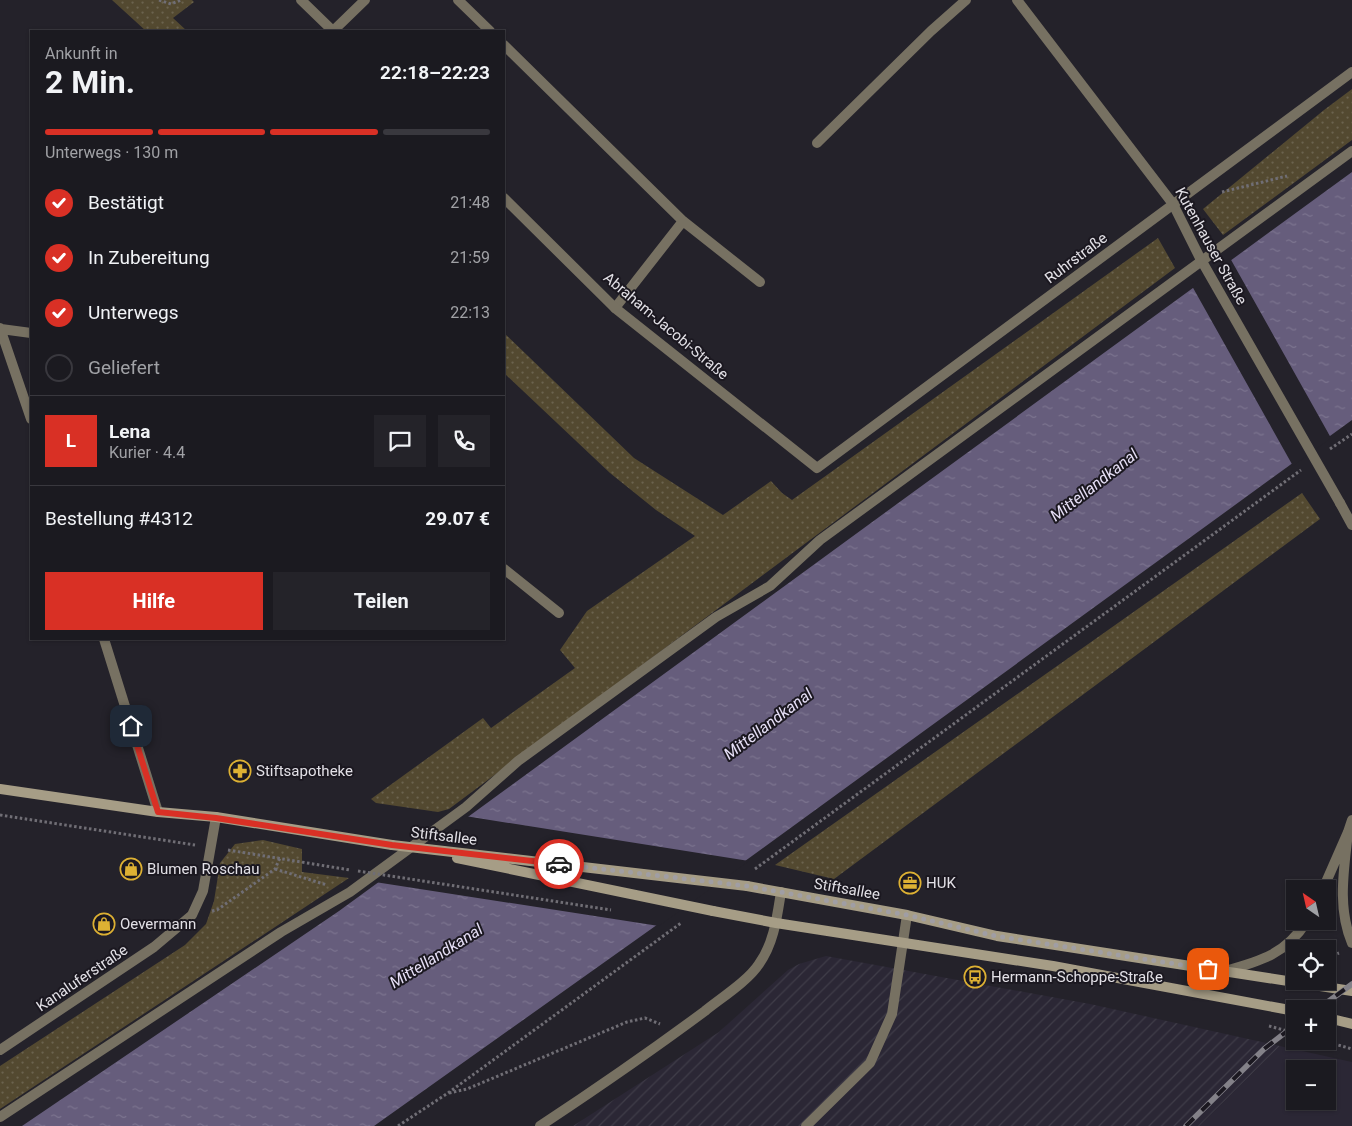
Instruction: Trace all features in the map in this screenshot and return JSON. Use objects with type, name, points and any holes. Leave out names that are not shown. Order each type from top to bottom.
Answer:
[{"type":"main road","name":"Stiftsallee","points":[[0,789],[158,812],[216,818],[392,845],[747,886],[907,915],[996,936],[1352,992]]},
{"type":"main road","name":"Stiftsallee","points":[[392,845],[776,923],[1052,966],[1286,1009]]},
{"type":"main road","points":[[1336,1020],[1352,1024]]},
{"type":"street","points":[[301,0],[332,30]]},
{"type":"street","points":[[334,30],[365,0]]},
{"type":"street","points":[[458,0],[489,30]]},
{"type":"street","points":[[818,143],[931,30],[966,0]]},
{"type":"street","name":"Kutenhauser Straße","points":[[1017,0],[1173,204],[1200,258],[1352,523]]},
{"type":"street","points":[[505,46],[683,221],[760,282]]},
{"type":"street","name":"Ruhrstraße","points":[[817,468],[1352,72]]},
{"type":"street","points":[[0,1117],[281,932],[350,892],[466,807],[526,755],[716,617],[770,586],[820,540],[1352,152]]},
{"type":"street","name":"Abraham-Jacobi-Straße","points":[[505,199],[615,308],[817,468]]},
{"type":"street","points":[[615,308],[683,221]]},
{"type":"street","points":[[30,333],[0,329],[30,416]]},
{"type":"street","points":[[505,570],[559,613]]},
{"type":"street","points":[[104,640],[158,812]]},
{"type":"street","name":"Kanaluferstraße","points":[[0,1050],[154,947],[192,915],[203,891],[216,818]]},
{"type":"street","points":[[1328,880],[1352,820]]},
{"type":"street","points":[[1348,832],[1343,885],[1343,908],[1352,942]]},
{"type":"street","points":[[540,1126],[676,1033],[719,1000],[758,966],[768,949],[776,923],[781,892]]},
{"type":"street","points":[[806,1126],[870,1063],[892,1014],[907,915]]},
{"type":"street","points":[[1226,972],[1260,961],[1280,951],[1300,930]]},
{"type":"path","points":[[159,0],[171,4],[181,0]]},
{"type":"path","points":[[1221,192],[1288,176]]},
{"type":"path","points":[[1329,449],[1352,434]]},
{"type":"path","points":[[752,871],[1308,465]]},
{"type":"path","points":[[0,815],[618,912]]},
{"type":"path","points":[[192,915],[217,910],[275,868],[280,858]]},
{"type":"path","points":[[275,868],[350,892]]},
{"type":"path","points":[[398,1126],[448,1093],[688,918]]},
{"type":"path","points":[[676,920],[686,922]]},
{"type":"path","points":[[448,1093],[467,1089],[627,1022],[645,1018],[655,1021],[676,1033]]},
{"type":"path","points":[[1336,1044],[1352,1049]]},
{"type":"shaded area","points":[[112,0],[192,0],[194,2],[173,18],[186,30],[145,30]]},
{"type":"shaded area","points":[[1352,89],[1352,140],[1223,235],[1203,209]]},
{"type":"shaded area","points":[[1158,238],[1175,268],[449,809],[438,812],[376,803],[371,799],[483,718],[491,728],[575,668],[560,650],[587,611],[695,536],[656,510],[610,473],[505,374],[505,334],[634,458],[723,515],[771,481],[782,493],[792,500]]},
{"type":"shaded area","points":[[1302,493],[1320,519],[834,879],[775,865]]},
{"type":"shaded area","points":[[263,840],[302,849],[302,872],[349,878],[0,1109],[0,1066],[185,945],[206,924],[214,901],[220,863],[235,844]]},
{"type":"shaded area","points":[[826,956],[1090,1004],[1280,1046],[1199,1126],[573,1126],[719,1032],[788,970],[799,964]]},
{"type":"shaded area","points":[[1280,1046],[1286,1047],[1286,1050],[1298,1050],[1352,1062],[1352,1126],[1199,1126]]},
{"type":"water","name":"Mittellandkanal","points":[[1352,172],[1352,420],[661,922],[374,1126],[22,1126],[339,911]]},
{"type":"pier","points":[[1230,258],[1331,438],[1293,466],[1192,286]]},
{"type":"pier","points":[[465,816],[749,861],[659,926],[375,882]]},
{"type":"railway","points":[[1330,1000],[1352,984]]},
{"type":"railway","points":[[1186,1126],[1264,1049],[1286,1032]]},
{"type":"way so far","points":[[559,864],[747,886],[907,915],[996,936],[1208,969]]},
{"type":"place","name":"Stiftsapotheke","points":[[240,771]]},
{"type":"place","name":"Blumen Roschau","points":[[131,869]]},
{"type":"place","name":"HUK","points":[[910,883]]},
{"type":"place","name":"Oevermann","points":[[104,924]]},
{"type":"place","name":"Hermann-Schoppe-Straße","points":[[975,977]]},
{"type":"route","points":[[131,726],[158,812],[216,818],[392,845],[559,864]]}]
